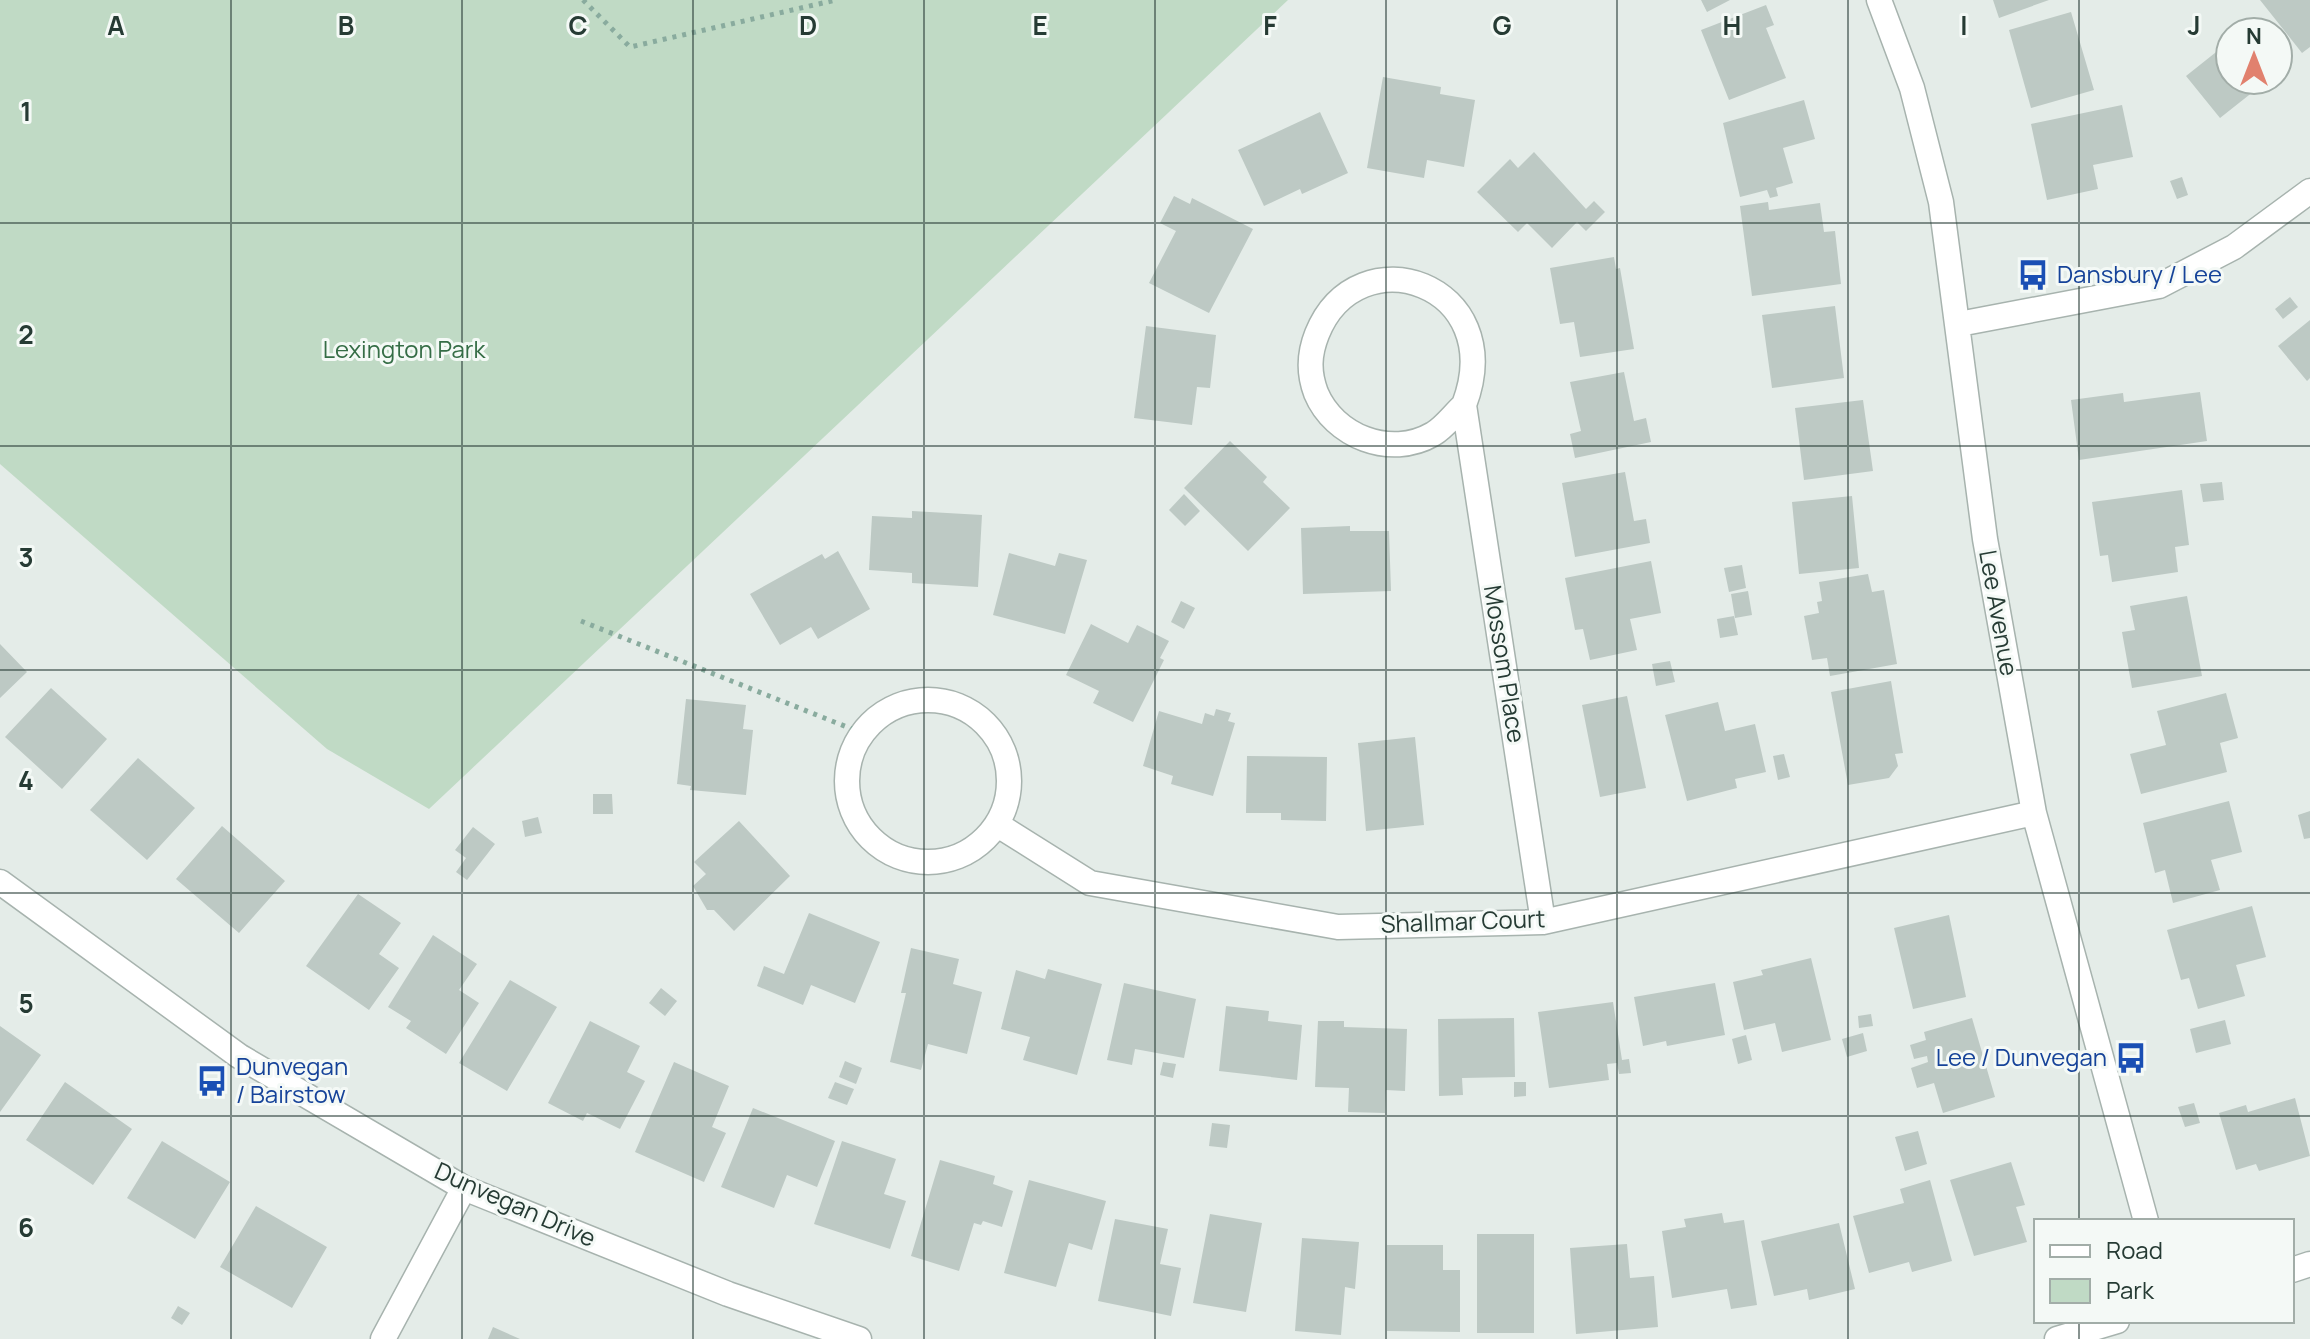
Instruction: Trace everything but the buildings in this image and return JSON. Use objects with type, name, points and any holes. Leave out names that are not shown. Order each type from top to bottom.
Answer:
[{"type":"street","name":"Lee Avenue","points":[[1879,0],[1912,88],[1941,202],[1985,539],[2034,813],[2145,1219]]},
{"type":"street","points":[[1959,324],[2159,286],[2234,247],[2310,191]]},
{"type":"street","name":"Mossom Place","points":[[1464,405],[1434,434],[1407,444],[1378,444],[1342,428],[1322,406],[1312,382],[1310,353],[1325,313],[1337,300],[1361,286],[1384,280],[1412,282],[1445,298],[1464,320],[1474,349],[1474,378],[1464,405],[1543,922]]},
{"type":"street","points":[[926,700],[954,704],[979,718],[998,739],[1008,766],[1010,782],[1005,810],[998,825],[970,852],[943,862],[905,859],[872,841],[857,822],[847,795],[847,768],[862,733],[874,719],[899,705],[926,700]]},
{"type":"street","name":"Shallmar Court","points":[[998,825],[1090,883],[1338,927],[1543,922],[2034,813]]},
{"type":"street","name":"Dunvegan Drive","points":[[0,882],[239,1056],[464,1188],[728,1294],[859,1339]]},
{"type":"street","points":[[383,1339],[464,1188]]},
{"type":"street","points":[[2057,1339],[2110,1323]]},
{"type":"path","points":[[583,0],[630,47],[836,0]]},
{"type":"path","points":[[581,621],[862,733]]},
{"type":"green space","name":"Lexington Park","points":[[0,0],[1288,0],[429,809],[327,749],[0,464]]},
{"type":"place","name":"Dansbury / Lee","points":[[2033,275]]},
{"type":"place","name":"Lee / Dunvegan","points":[[2131,1058]]},
{"type":"place","name":"Dunvegan / Bairstow","points":[[212,1081]]}]
